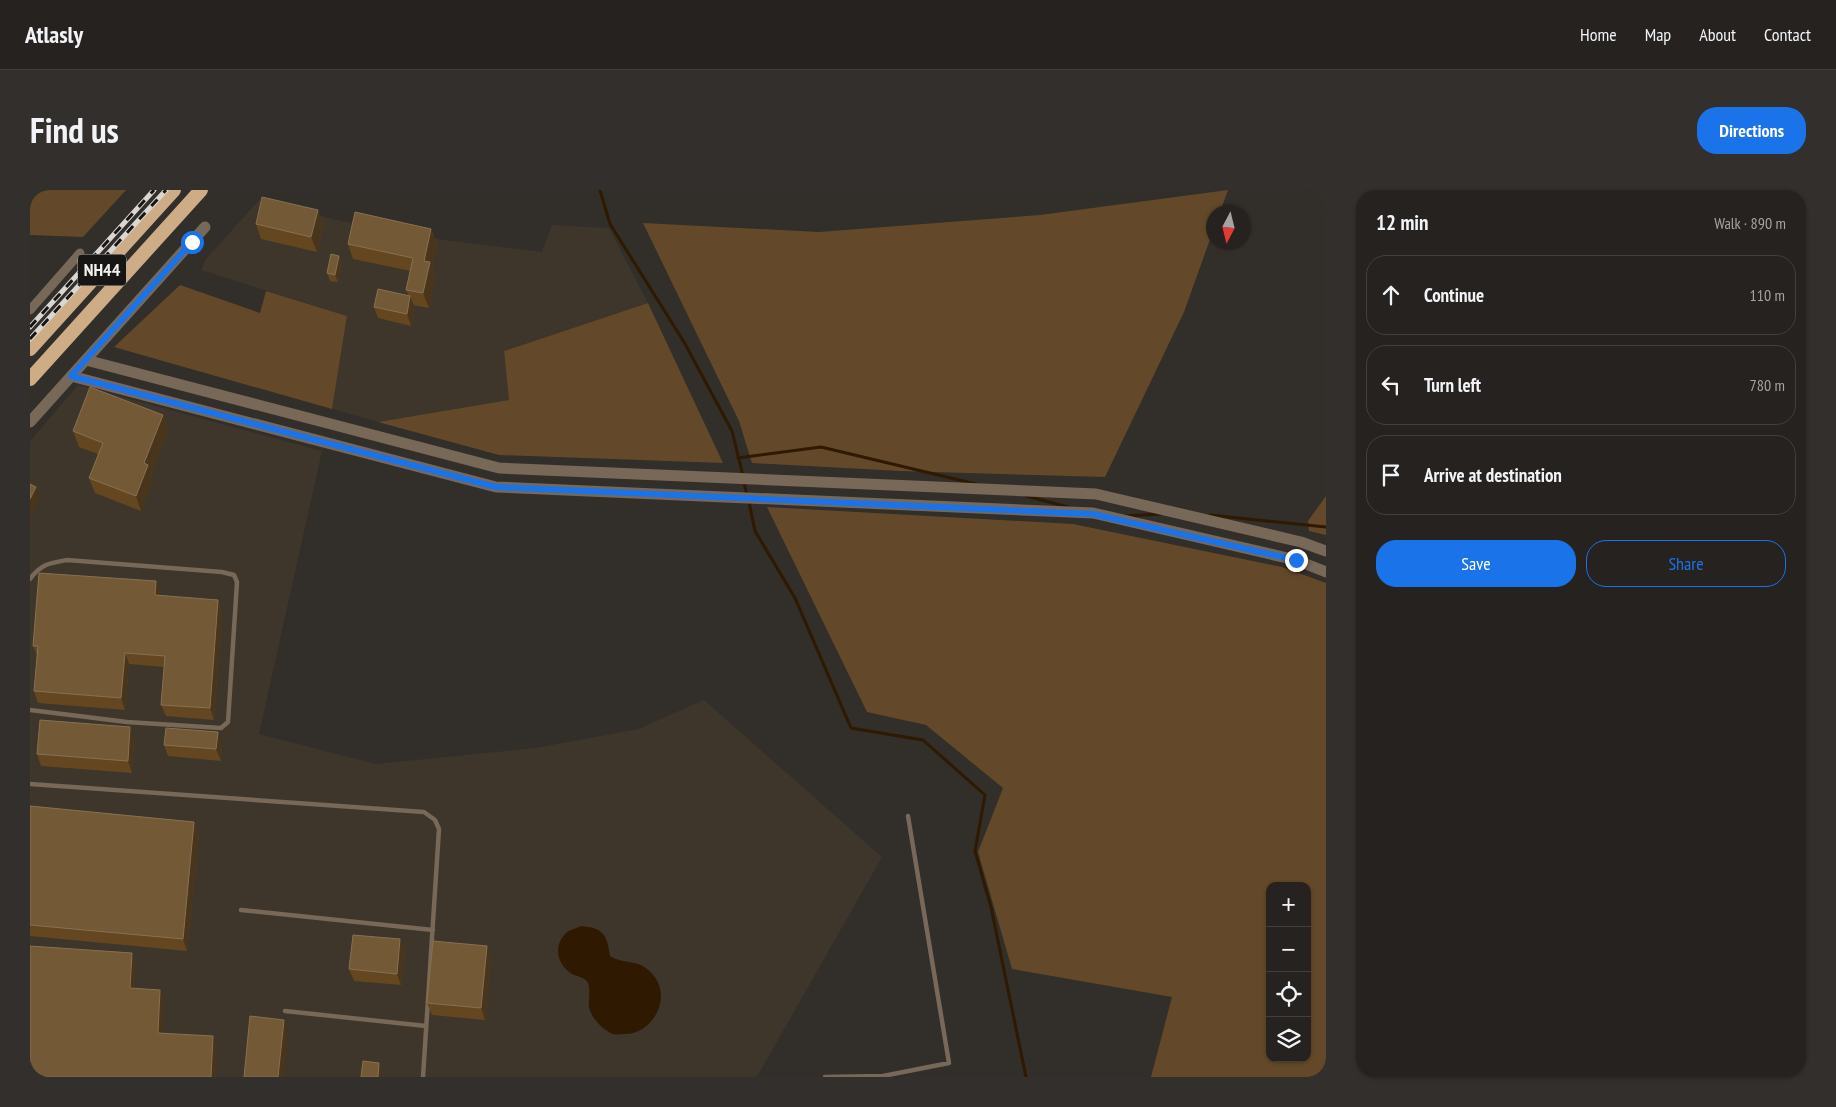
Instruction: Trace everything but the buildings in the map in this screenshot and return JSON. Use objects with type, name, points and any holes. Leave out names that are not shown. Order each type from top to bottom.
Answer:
[{"type":"highway","name":"NH44","points":[[30,349],[174,190]]},
{"type":"highway","name":"NH44","points":[[30,379],[201,190]]},
{"type":"street","points":[[30,422],[205,227]]},
{"type":"street","points":[[30,310],[80,253]]},
{"type":"street","points":[[86,360],[499,468],[1096,494],[1301,542],[1326,551]]},
{"type":"street","points":[[71,376],[496,487],[1093,514],[1296,560],[1326,572]]},
{"type":"lane","points":[[30,579],[37,569],[50,562],[68,560],[222,572],[234,575],[237,582],[228,722],[222,728],[127,722],[30,710]]},
{"type":"lane","points":[[30,784],[424,812],[435,820],[440,829],[423,1077]]},
{"type":"lane","points":[[826,1077],[883,1076],[949,1063],[908,816]]},
{"type":"lane","points":[[241,910],[433,930]]},
{"type":"lane","points":[[285,1011],[426,1026]]},
{"type":"shaded area","points":[[30,190],[126,190],[83,237],[30,235]]},
{"type":"shaded area","points":[[1228,190],[1223,205],[1206,205],[1206,250],[1184,312],[1105,477],[900,471],[752,463],[739,421],[643,223],[819,232],[1040,215]]},
{"type":"shaded area","points":[[259,200],[341,221],[444,240],[542,252],[552,225],[609,228],[648,303],[504,351],[509,400],[378,422],[332,409],[347,316],[201,270],[206,259]]},
{"type":"shaded area","points":[[180,285],[260,313],[266,291],[347,316],[332,409],[114,347]]},
{"type":"shaded area","points":[[648,303],[723,463],[499,455],[378,422],[509,400],[504,351]]},
{"type":"shaded area","points":[[78,385],[322,451],[259,734],[376,764],[535,748],[638,729],[704,700],[882,857],[757,1077],[30,1077],[30,441]]},
{"type":"shaded area","points":[[1326,496],[1326,535],[1309,531],[1308,521]]},
{"type":"shaded area","points":[[767,507],[1073,524],[1282,567],[1326,583],[1326,1077],[1151,1077],[1172,997],[1012,969],[978,852],[1003,788],[926,725],[867,712]]},
{"type":"shaded area","points":[[581,926],[595,929],[603,934],[606,938],[610,956],[643,966],[654,976],[659,985],[660,1004],[651,1022],[643,1028],[625,1034],[613,1034],[594,1019],[589,1006],[587,981],[567,970],[562,965],[558,954],[560,943],[567,932]]},
{"type":"waterway","points":[[600,190],[610,224],[684,342],[732,431],[743,476]]},
{"type":"waterway","points":[[738,458],[821,447],[976,484]]},
{"type":"waterway","points":[[744,482],[747,496]]},
{"type":"waterway","points":[[1026,496],[1068,507]]},
{"type":"waterway","points":[[749,502],[755,531],[795,598],[851,728],[923,740],[985,795],[975,851],[991,907],[1026,1077]]},
{"type":"waterway","points":[[1125,516],[1161,514]]},
{"type":"waterway","points":[[1210,515],[1326,527]]},
{"type":"railway","points":[[30,327],[154,190]]},
{"type":"railway","points":[[30,339],[166,190]]},
{"type":"route","points":[[192,242],[71,376],[496,487],[1093,514],[1296,560]]}]
